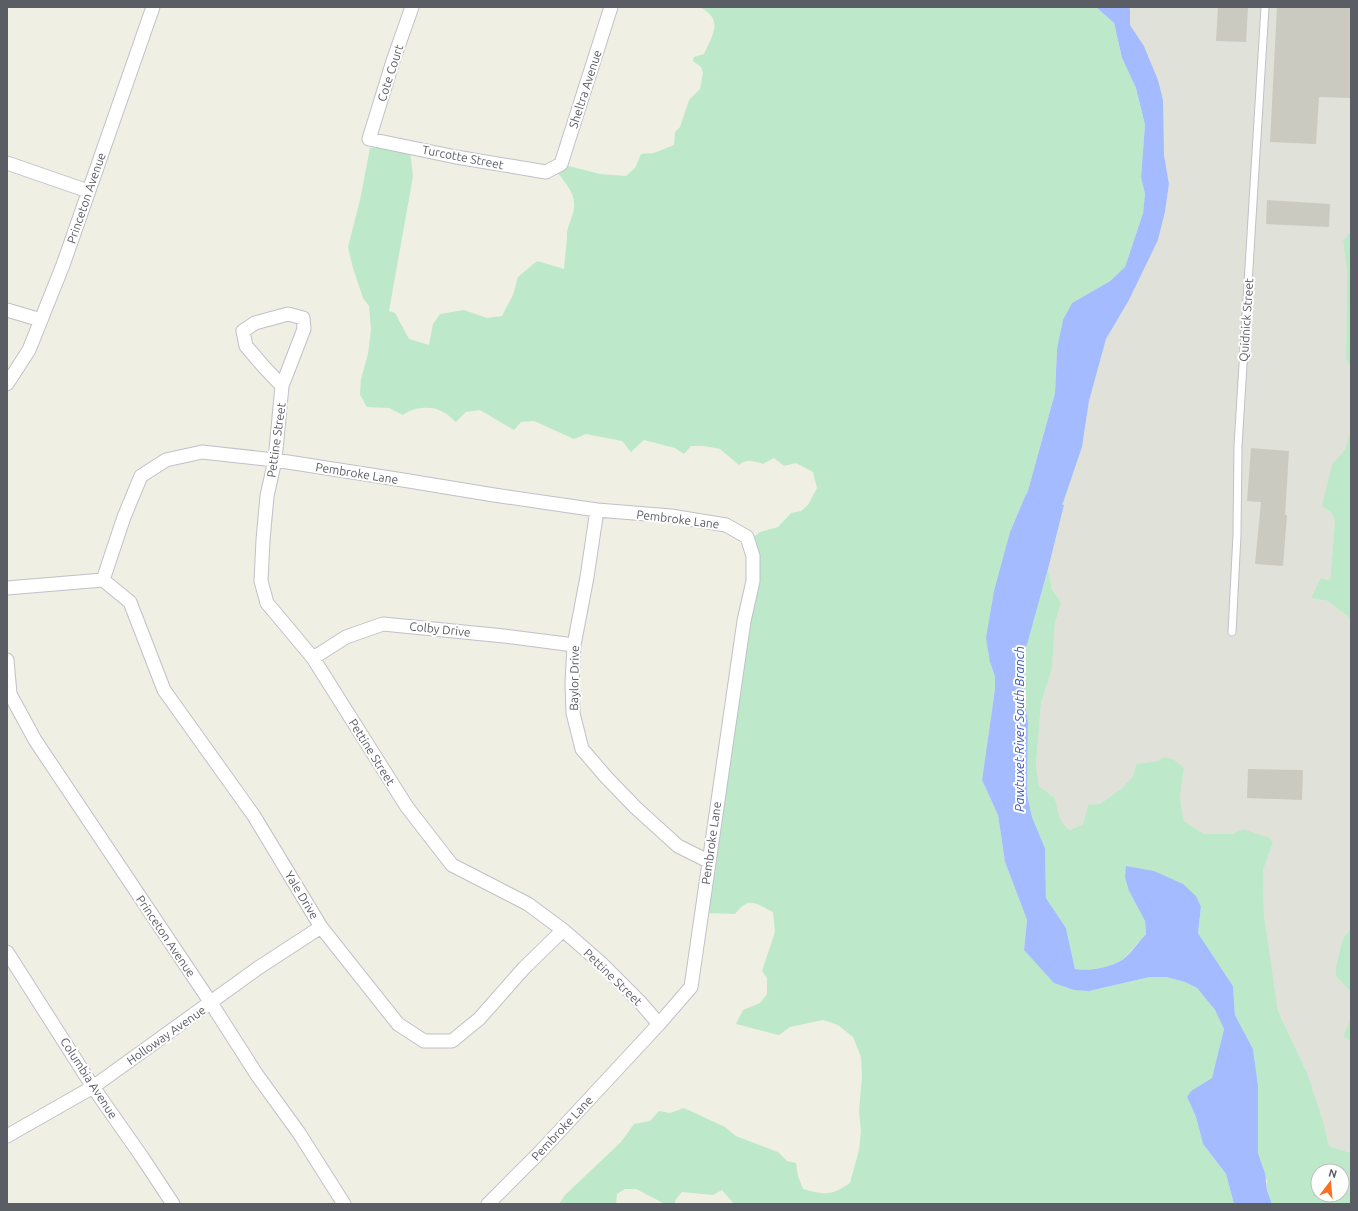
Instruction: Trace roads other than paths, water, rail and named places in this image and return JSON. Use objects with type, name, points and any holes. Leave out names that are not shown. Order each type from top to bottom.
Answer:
[{"type":"street","name":"Princeton Avenue","points":[[7,384],[29,350],[63,266],[153,7]]},
{"type":"street","name":"Cote Court","points":[[370,139],[393,61],[412,7]]},
{"type":"street","name":"Sheltra Avenue","points":[[555,167],[561,164],[611,7]]},
{"type":"street","name":"Turcotte Street","points":[[370,139],[523,169],[546,172],[555,167]]},
{"type":"street","points":[[7,163],[88,191]]},
{"type":"street","points":[[7,310],[41,320]]},
{"type":"street","name":"Pettine Street","points":[[282,386],[246,346],[243,331],[255,323],[288,314],[303,318],[304,329],[282,386],[275,460],[267,496],[261,581],[267,603],[313,658],[407,807],[452,865],[528,904],[563,930],[602,964],[639,1000],[659,1024]]},
{"type":"street","name":"Pembroke Lane","points":[[103,580],[124,517],[142,476],[166,460],[202,452],[275,460],[597,510],[671,516],[726,525],[747,537],[753,556],[753,581],[744,621],[708,861],[691,987],[659,1024],[541,1151],[488,1204]]},
{"type":"street","name":"Baylor Drive","points":[[597,510],[587,577],[574,645],[572,683],[573,713],[582,748],[607,778],[636,808],[678,846],[708,861]]},
{"type":"street","points":[[7,588],[103,580]]},
{"type":"street","name":"Yale Drive","points":[[103,580],[130,602],[164,690],[254,816],[321,927],[398,1024],[424,1040],[452,1041],[479,1019],[524,968],[563,930]]},
{"type":"street","name":"Colby Drive","points":[[313,658],[346,637],[383,624],[490,634],[574,645]]},
{"type":"street","name":"Princeton Avenue","points":[[7,660],[10,694],[35,740],[211,1003],[257,1075],[299,1133],[344,1204]]},
{"type":"street","name":"Holloway Avenue","points":[[7,1136],[93,1087],[258,968],[321,927]]},
{"type":"street","name":"Columbia Avenue","points":[[7,952],[93,1087],[142,1157],[172,1204]]},
{"type":"lane","name":"Quidnick Street","points":[[1232,632],[1237,535],[1238,446],[1265,7]]},
{"type":"water","name":"Pawtuxet River South Branch","points":[[1096,7],[1129,7],[1130,9],[1130,25],[1144,46],[1158,80],[1163,100],[1164,155],[1169,184],[1165,212],[1158,240],[1129,300],[1106,339],[1089,401],[1082,447],[1062,504],[1064,505],[1048,569],[1020,670],[1028,722],[1027,794],[1032,817],[1045,848],[1046,898],[1066,928],[1075,969],[1087,970],[1117,963],[1128,955],[1146,934],[1145,921],[1129,891],[1125,877],[1126,866],[1154,871],[1183,884],[1196,896],[1201,907],[1198,933],[1233,986],[1235,1015],[1253,1049],[1258,1085],[1258,1153],[1265,1173],[1267,1190],[1271,1204],[1234,1204],[1226,1174],[1203,1144],[1196,1117],[1187,1097],[1191,1091],[1212,1078],[1224,1029],[1215,1010],[1197,988],[1185,982],[1166,977],[1150,977],[1089,991],[1074,990],[1054,983],[1024,950],[1027,920],[1005,862],[998,815],[982,780],[995,689],[995,677],[990,662],[986,638],[994,591],[1010,532],[1027,494],[1055,393],[1057,349],[1063,320],[1072,303],[1110,281],[1125,267],[1143,213],[1145,194],[1141,177],[1145,125],[1136,88],[1122,58],[1114,23]]}]
